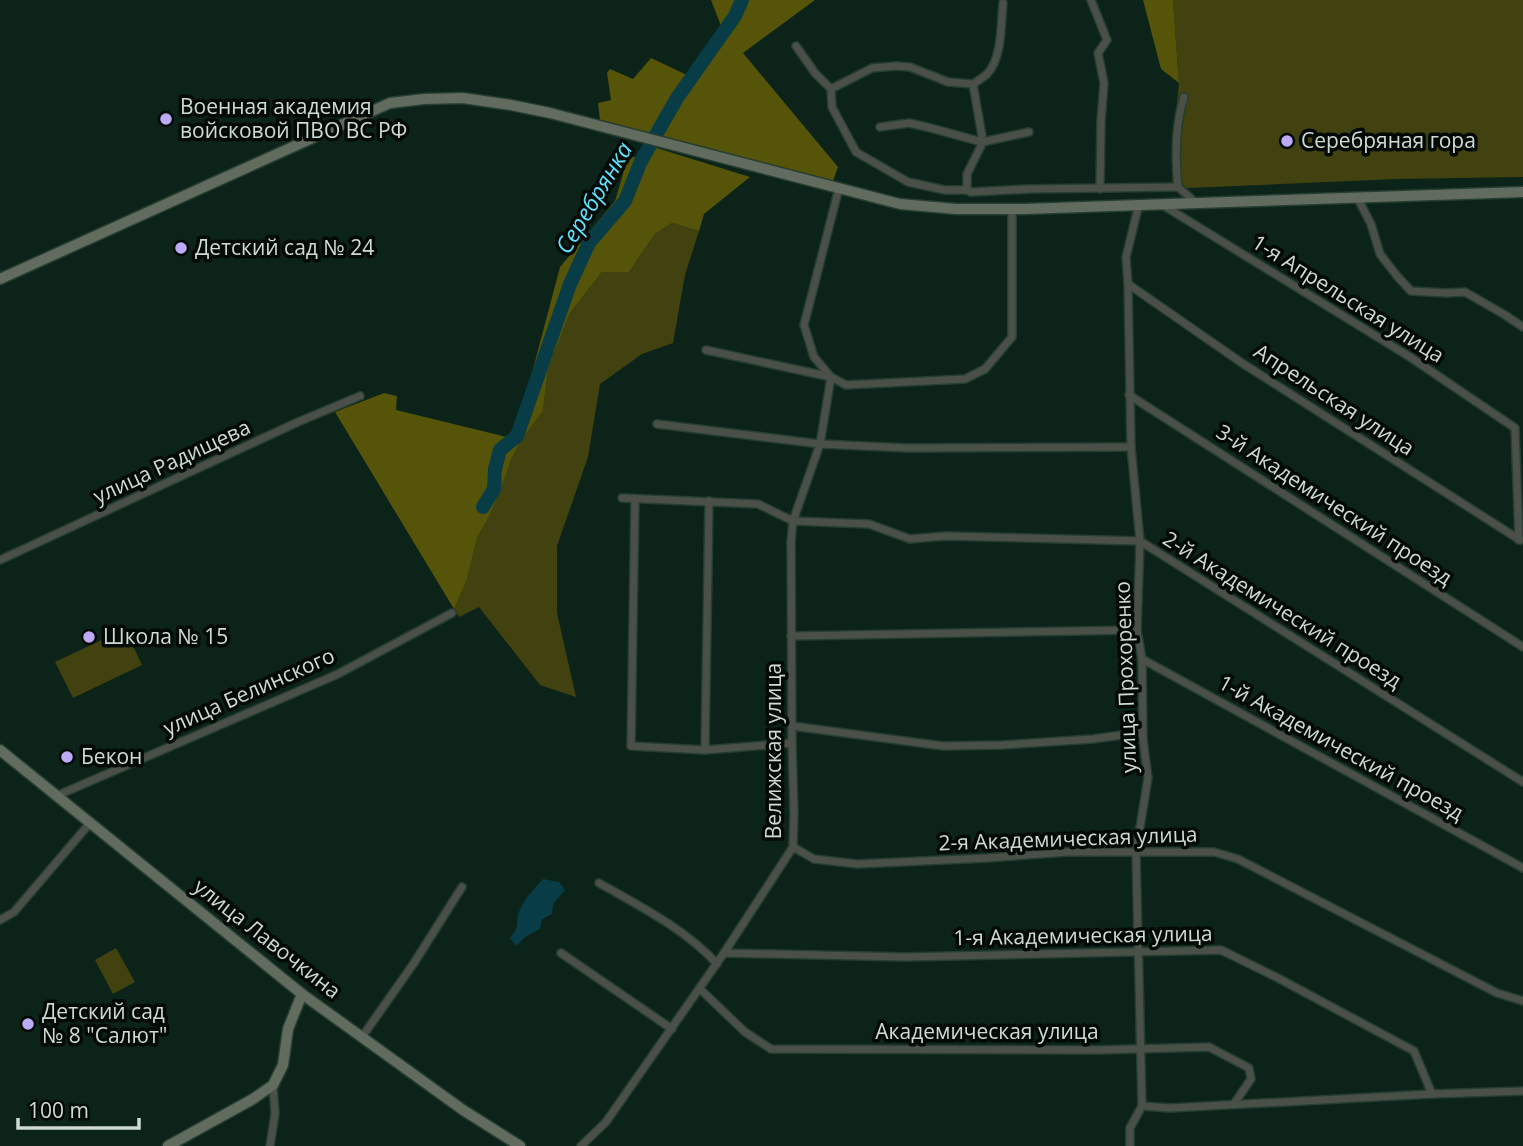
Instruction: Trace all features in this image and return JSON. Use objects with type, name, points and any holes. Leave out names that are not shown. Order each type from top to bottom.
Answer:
[{"type":"street","points":[[1091,0],[1107,40],[1098,53],[1104,82],[1100,189]]},
{"type":"street","points":[[831,89],[872,68],[897,66],[909,67],[948,82],[973,83],[986,75],[996,62],[1003,3]]},
{"type":"street","points":[[796,46],[815,73],[831,89],[832,107],[856,152],[908,182],[945,190],[971,192],[1178,187],[1196,202]]},
{"type":"street","points":[[967,190],[967,174],[982,142],[973,83]]},
{"type":"street","points":[[1178,187],[1176,162],[1179,111],[1184,97]]},
{"type":"street","points":[[0,279],[390,103],[424,99],[463,98],[550,113],[900,204],[956,209],[1523,192]]},
{"type":"street","points":[[880,127],[909,123],[982,142],[1029,132]]},
{"type":"street","points":[[831,377],[814,357],[804,325],[839,188]]},
{"type":"street","points":[[1357,197],[1371,224],[1380,254],[1411,291],[1465,292],[1523,327]]},
{"type":"street","name":"улица Прохоренко","points":[[1130,1146],[1130,1128],[1142,1106],[1136,852],[1148,778],[1143,739],[1142,659],[1137,631],[1140,541],[1131,447],[1126,257],[1139,204]]},
{"type":"street","name":"1-я Апрельская улица","points":[[1159,204],[1410,357],[1523,432]]},
{"type":"street","points":[[706,350],[831,377],[846,385],[965,379],[985,369],[1012,337],[1012,209]]},
{"type":"street","name":"Апрельская улица","points":[[1128,284],[1242,363],[1521,540]]},
{"type":"street","name":"Велижская улица","points":[[581,1146],[606,1122],[672,1029],[793,847],[791,541],[793,522],[820,444],[831,377]]},
{"type":"street","name":"3-й Академический проезд","points":[[1129,395],[1521,643]]},
{"type":"street","name":"улица Радищева","points":[[0,560],[360,396]]},
{"type":"street","points":[[657,424],[820,444],[920,448],[1131,447]]},
{"type":"street","points":[[1515,428],[1521,540]]},
{"type":"street","points":[[622,498],[758,504],[793,522]]},
{"type":"street","points":[[635,499],[631,746],[705,750],[792,743]]},
{"type":"street","points":[[705,750],[709,501]]},
{"type":"street","name":"2-й Академический проезд","points":[[793,522],[869,524],[910,539],[944,536],[1140,541],[1523,782]]},
{"type":"street","name":"улица Белинского","points":[[56,796],[338,674],[452,613]]},
{"type":"street","points":[[791,635],[1137,631]]},
{"type":"street","name":"1-й Академический проезд","points":[[1142,659],[1523,868]]},
{"type":"street","points":[[792,726],[943,746],[1002,745],[1143,732]]},
{"type":"street","name":"улица Лавочкина","points":[[0,750],[302,993],[463,1110],[520,1146]]},
{"type":"street","points":[[0,920],[15,912],[90,823]]},
{"type":"street","name":"2-я Академическая улица","points":[[793,847],[814,859],[857,863],[1067,852],[1214,852],[1238,859],[1497,993],[1523,1001]]},
{"type":"street","points":[[599,883],[659,918],[708,953],[717,964]]},
{"type":"street","points":[[362,1037],[414,963],[462,887]]},
{"type":"street","name":"1-я Академическая улица","points":[[724,953],[906,957],[1221,950],[1414,1051],[1432,1094]]},
{"type":"street","points":[[561,953],[672,1029]]},
{"type":"street","name":"Академическая улица","points":[[700,989],[745,1032],[771,1049],[1209,1047],[1249,1068],[1251,1079],[1234,1104]]},
{"type":"street","points":[[168,1146],[273,1085],[284,1065],[288,1029],[302,993]]},
{"type":"street","points":[[270,1146],[275,1114],[273,1085]]},
{"type":"street","points":[[1142,1106],[1170,1108],[1523,1091]]},
{"type":"shaded area","points":[[711,0],[815,0],[743,53],[838,167],[833,181],[600,120],[598,103],[611,100],[607,73],[610,69],[633,79],[651,58],[687,75],[721,26]]},
{"type":"shaded area","points":[[1143,0],[1173,0],[1179,83],[1161,69]]},
{"type":"shaded area","points":[[1173,0],[1523,0],[1523,177],[1396,179],[1189,188],[1173,191],[1172,166],[1179,83]]},
{"type":"shaded area","points":[[644,144],[750,177],[704,214],[699,231],[672,223],[655,234],[629,272],[602,272],[570,313],[548,369],[543,411],[522,439],[511,460],[490,515],[477,538],[467,580],[454,609],[335,412],[384,393],[397,396],[396,410],[507,437],[519,422],[560,267],[615,201],[628,157],[639,157]]},
{"type":"shaded area","points":[[672,223],[699,231],[685,275],[673,343],[642,354],[600,384],[588,457],[557,546],[557,613],[576,697],[540,685],[479,607],[459,617],[454,609],[467,580],[477,538],[490,515],[511,460],[522,439],[543,411],[548,369],[570,313],[602,272],[629,272],[655,234]]},
{"type":"shaded area","points":[[125,629],[142,665],[73,698],[55,662]]},
{"type":"shaded area","points":[[116,948],[135,982],[113,994],[95,960]]},
{"type":"water","points":[[543,879],[559,882],[565,890],[553,904],[552,914],[542,919],[540,929],[525,937],[516,946],[510,938],[517,927],[519,912]]},
{"type":"waterway","name":"Серебрянка","points":[[483,507],[494,489],[500,450],[517,436],[570,284],[589,243],[625,201],[641,161],[677,98],[735,16],[742,0]]},
{"type":"place","name":"Военная академия войсковой ПВО ВС РФ","points":[[166,119]]},
{"type":"place","name":"Серебряная гора","points":[[1287,141]]},
{"type":"place","name":"Детский сад № 24","points":[[181,248]]},
{"type":"place","name":"Школа № 15","points":[[89,637]]},
{"type":"place","name":"Бекон","points":[[67,757]]},
{"type":"place","name":"Детский сад № 8 \"Салют\"","points":[[28,1024]]}]
